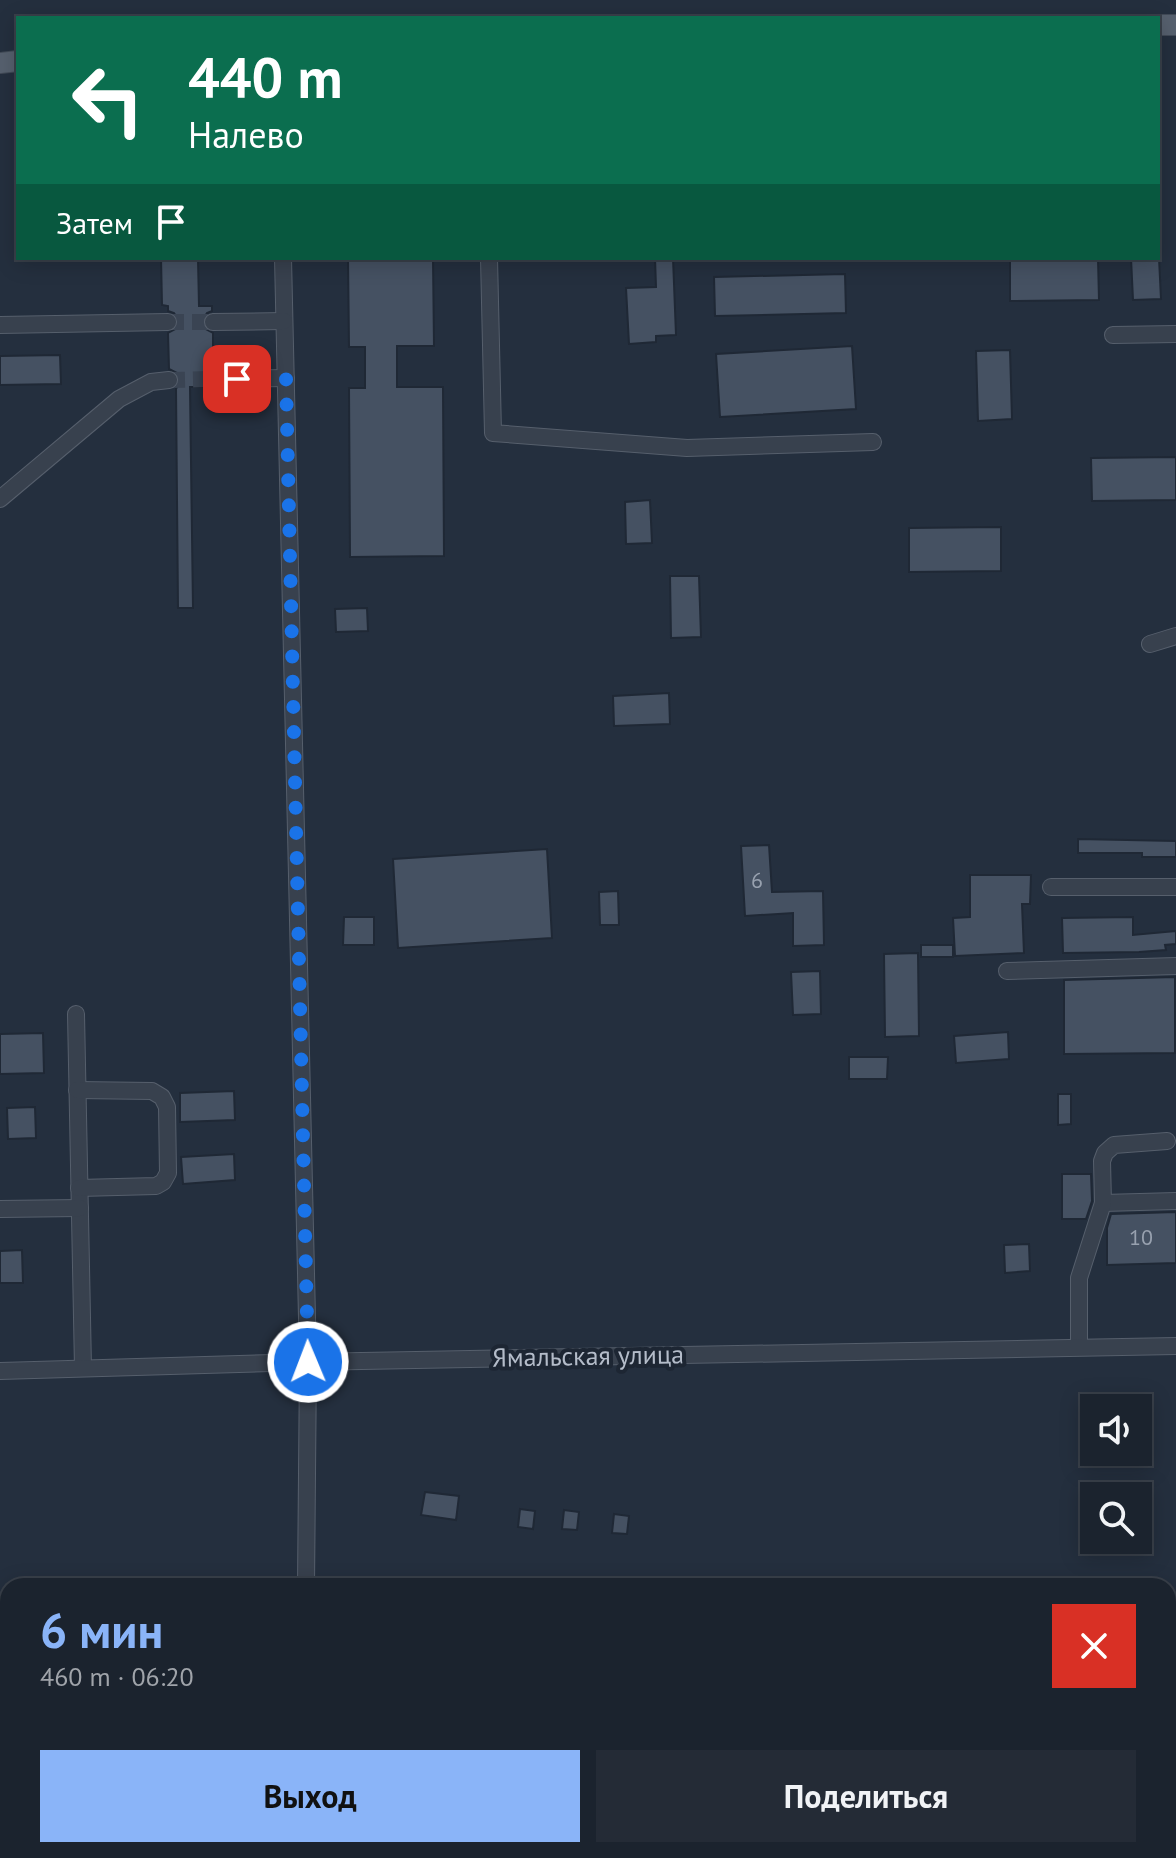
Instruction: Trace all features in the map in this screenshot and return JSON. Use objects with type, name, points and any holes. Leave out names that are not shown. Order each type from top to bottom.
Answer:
[{"type":"street","points":[[283,260],[308,1362],[306,1578]]},
{"type":"street","points":[[489,260],[493,433],[687,448],[873,442]]},
{"type":"street","points":[[213,322],[284,321]]},
{"type":"street","points":[[0,325],[168,322]]},
{"type":"street","points":[[1113,335],[1176,334]]},
{"type":"street","points":[[213,379],[286,378]]},
{"type":"street","points":[[0,499],[119,399],[151,382],[169,380]]},
{"type":"street","points":[[1150,644],[1176,636]]},
{"type":"street","points":[[1051,887],[1176,887]]},
{"type":"street","points":[[1007,971],[1176,966]]},
{"type":"street","points":[[76,1014],[83,1368]]},
{"type":"street","points":[[77,1090],[152,1091],[162,1097],[167,1107],[168,1173],[163,1182],[156,1186],[79,1188]]},
{"type":"street","points":[[1079,1347],[1079,1278],[1103,1203],[1102,1161],[1110,1147],[1167,1141]]},
{"type":"street","points":[[1103,1203],[1176,1201]]},
{"type":"street","points":[[0,1209],[80,1208]]},
{"type":"street","name":"Ямальская улица","points":[[0,1371],[308,1362],[1176,1346]]},
{"type":"building","points":[[161,260],[198,260],[199,306],[212,306],[212,311],[202,321],[204,328],[213,333],[213,368],[203,374],[206,387],[190,387],[193,608],[178,608],[176,389],[180,380],[177,373],[169,369],[168,333],[177,328],[179,321],[174,313],[168,311],[168,306],[162,305]]},
{"type":"building","points":[[348,260],[433,260],[434,346],[397,346],[397,387],[443,387],[444,556],[350,557],[349,388],[365,388],[365,347],[349,347]]},
{"type":"building","points":[[655,260],[673,260],[676,335],[656,336],[656,342],[629,344],[626,288],[656,287]]},
{"type":"building","points":[[1010,260],[1098,260],[1099,300],[1010,301]]},
{"type":"building","points":[[1131,260],[1159,260],[1161,299],[1133,300]]},
{"type":"building","points":[[845,274],[846,313],[715,316],[714,277]]},
{"type":"building","points":[[852,346],[856,409],[720,417],[716,354]]},
{"type":"building","points":[[1010,350],[1012,419],[978,421],[976,351]]},
{"type":"building","points":[[60,355],[61,384],[0,385],[0,356]]},
{"type":"building","points":[[1176,457],[1176,500],[1092,501],[1091,458]]},
{"type":"building","points":[[650,500],[652,543],[626,544],[625,502]]},
{"type":"building","points":[[1001,527],[1001,571],[909,572],[909,528]]},
{"type":"building","points":[[670,576],[699,576],[701,637],[671,638]]},
{"type":"building","points":[[367,608],[368,631],[336,632],[335,609]]},
{"type":"building","points":[[669,693],[670,724],[614,726],[613,696]]},
{"type":"building","points":[[1078,839],[1176,841],[1176,857],[1142,857],[1142,853],[1078,853]]},
{"type":"building","points":[[769,845],[772,892],[823,891],[824,945],[793,946],[793,913],[745,916],[741,846]]},
{"type":"building","points":[[547,849],[552,938],[398,948],[393,859]]},
{"type":"building","points":[[970,875],[1031,875],[1030,904],[1022,904],[1024,953],[955,956],[953,918],[970,917]]},
{"type":"building","points":[[618,891],[619,925],[600,925],[599,892]]},
{"type":"building","points":[[344,917],[374,917],[374,945],[343,945]]},
{"type":"building","points":[[1133,917],[1133,935],[1176,931],[1176,944],[1165,945],[1166,950],[1063,953],[1062,918]]},
{"type":"building","points":[[921,945],[953,945],[953,957],[921,957]]},
{"type":"building","points":[[918,953],[919,1036],[885,1037],[884,954]]},
{"type":"building","points":[[820,971],[821,1014],[793,1015],[791,972]]},
{"type":"building","points":[[1175,977],[1175,1053],[1064,1054],[1064,980]]},
{"type":"building","points":[[1008,1032],[1009,1059],[956,1063],[954,1036]]},
{"type":"building","points":[[43,1033],[44,1073],[0,1074],[0,1034]]},
{"type":"building","points":[[849,1057],[888,1057],[887,1079],[849,1079]]},
{"type":"building","points":[[234,1091],[235,1120],[180,1122],[180,1093]]},
{"type":"building","points":[[1058,1094],[1071,1094],[1071,1124],[1058,1125]]},
{"type":"building","points":[[35,1107],[36,1138],[8,1139],[7,1108]]},
{"type":"building","points":[[234,1154],[235,1180],[183,1184],[181,1157]]},
{"type":"building","points":[[1062,1174],[1091,1174],[1092,1201],[1086,1219],[1062,1219]]},
{"type":"building","points":[[1176,1212],[1176,1263],[1107,1265],[1107,1228],[1111,1214]]},
{"type":"building","points":[[1029,1244],[1030,1271],[1005,1273],[1004,1245]]},
{"type":"building","points":[[22,1250],[23,1283],[0,1283],[0,1251]]},
{"type":"building","points":[[425,1492],[459,1496],[456,1520],[421,1515]]},
{"type":"building","points":[[520,1509],[535,1511],[533,1529],[518,1527]]},
{"type":"building","points":[[564,1510],[579,1512],[577,1530],[562,1529]]},
{"type":"building","points":[[614,1514],[629,1516],[627,1534],[612,1533]]},
{"type":"tunnel","points":[[168,322],[213,322]]},
{"type":"tunnel","points":[[169,380],[213,379]]},
{"type":"route","points":[[237,379],[286,378],[308,1362]]}]
